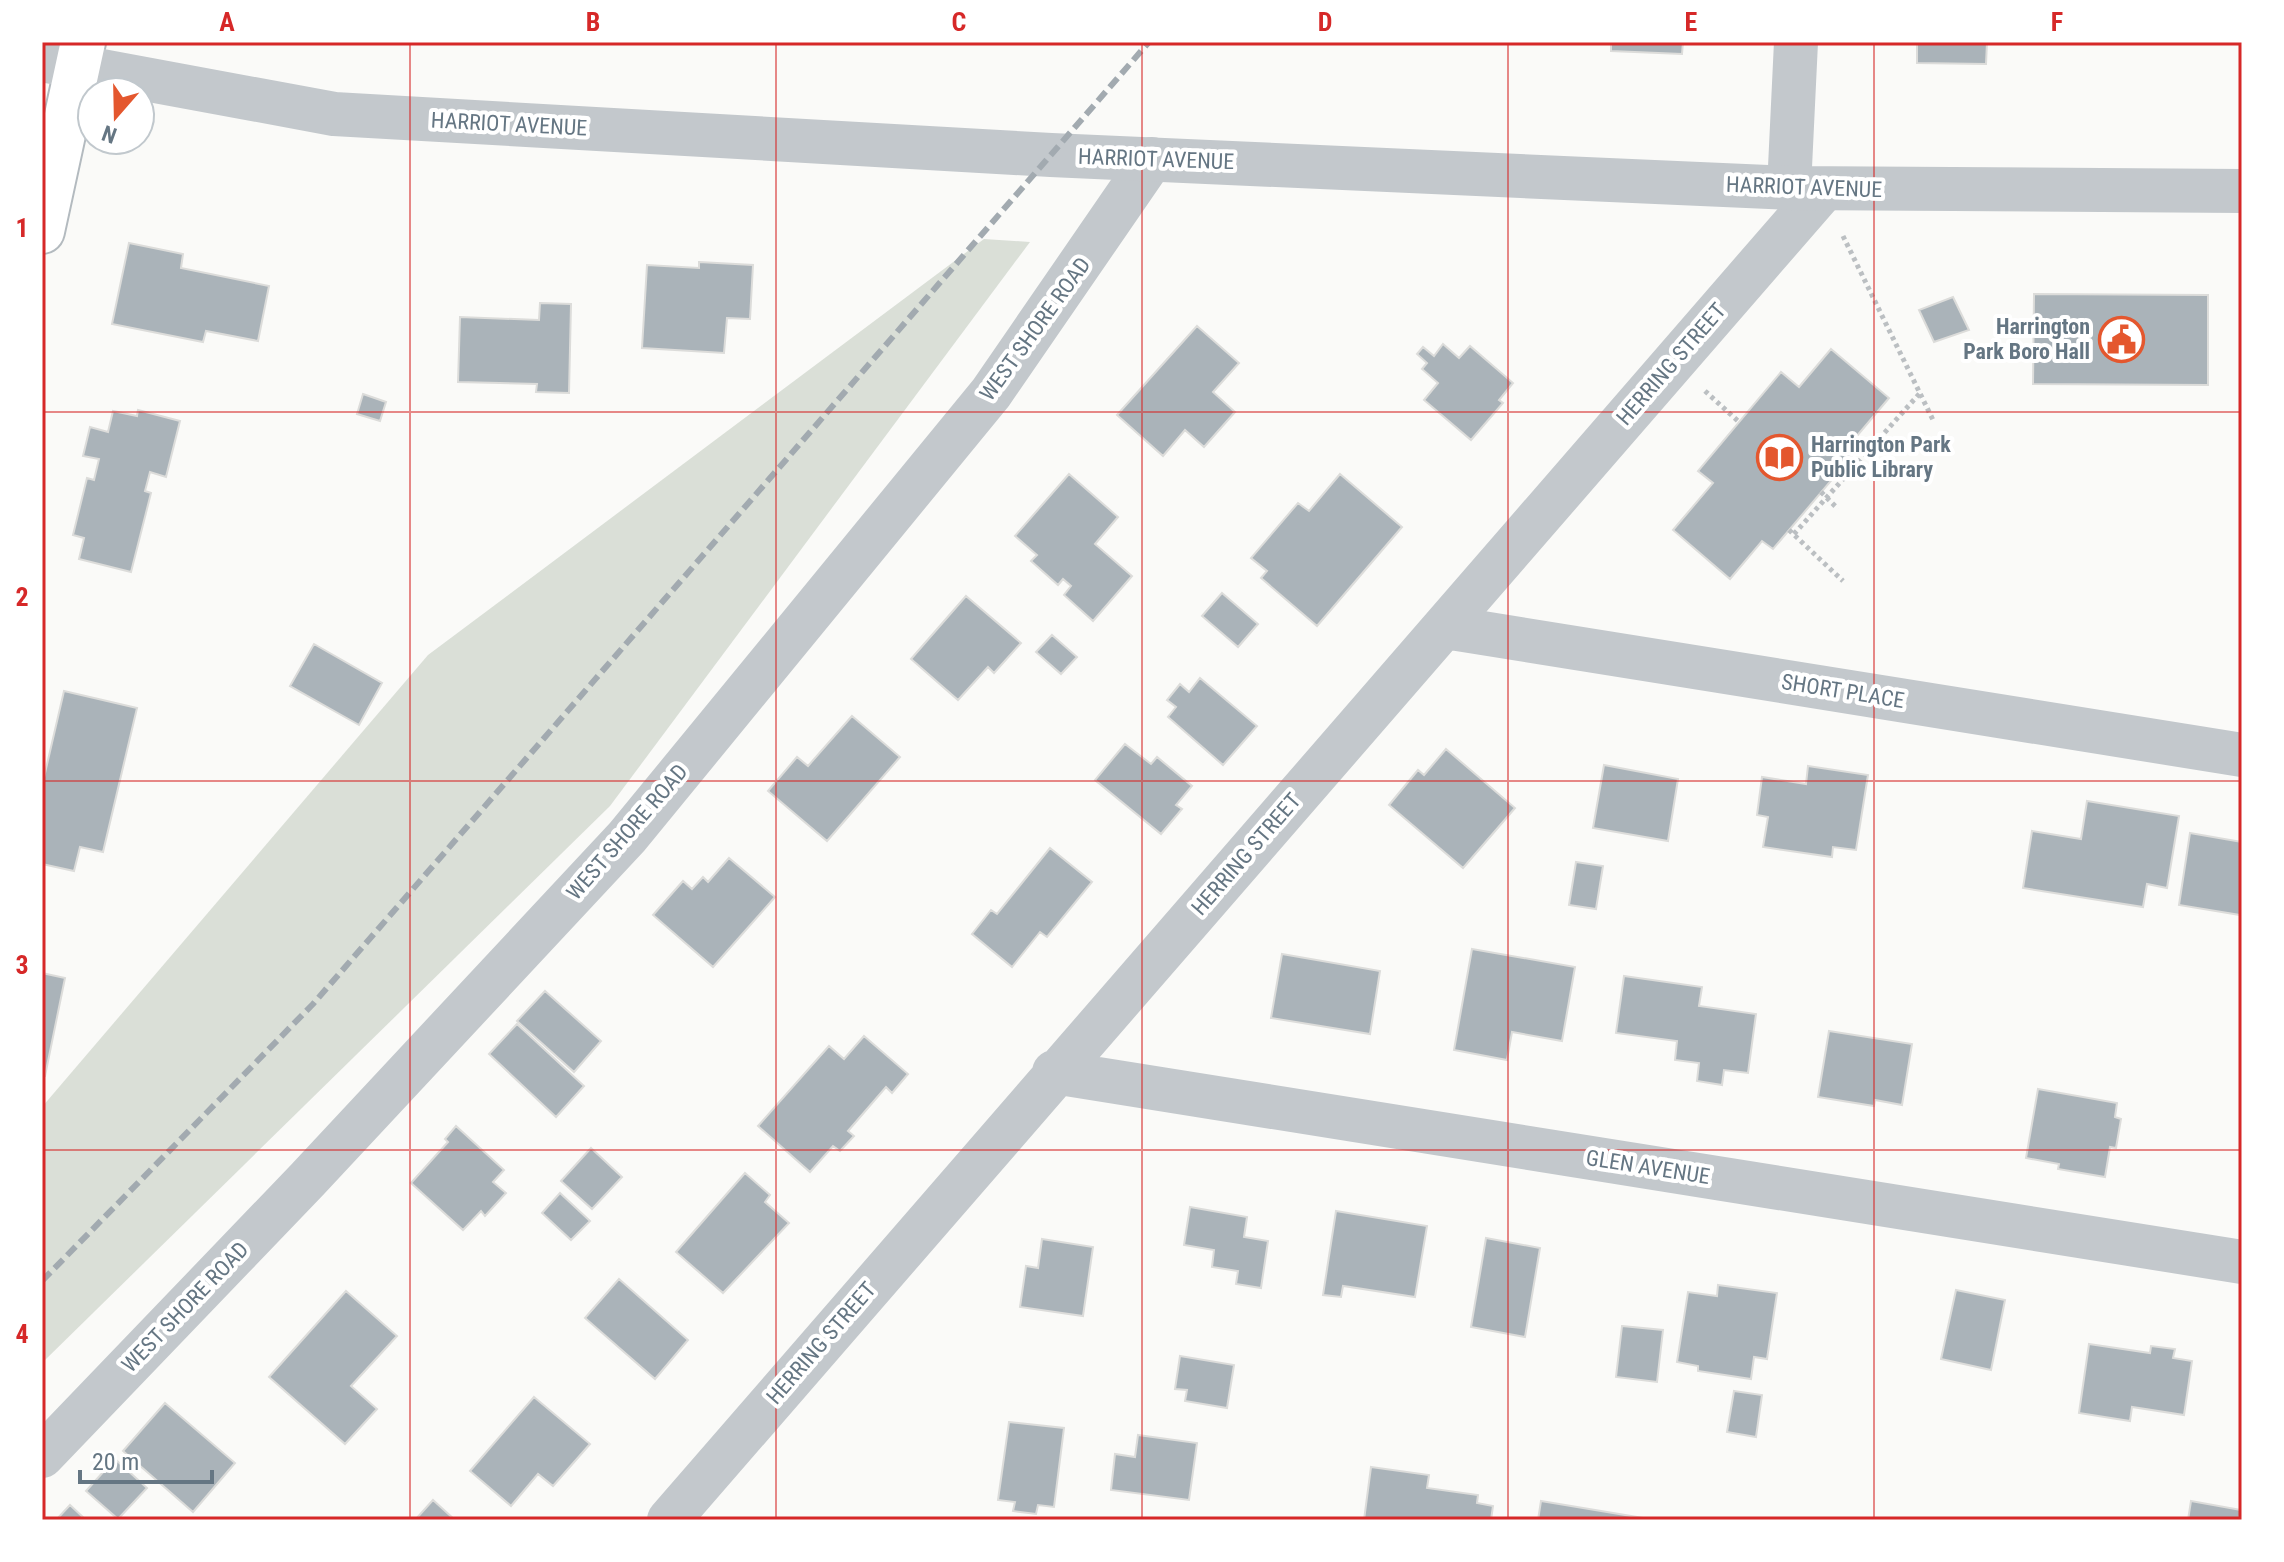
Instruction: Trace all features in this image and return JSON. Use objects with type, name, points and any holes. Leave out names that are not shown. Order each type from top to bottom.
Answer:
[{"type":"main road","points":[[42,231],[67,57]]},
{"type":"street","points":[[1796,42],[1807,188]]},
{"type":"street","name":"HARRIOT AVENUE","points":[[67,57],[334,114],[1152,159],[1807,188],[2242,191]]},
{"type":"street","name":"WEST SHORE ROAD","points":[[42,1456],[307,1180],[627,837],[991,393],[1152,159]]},
{"type":"street","name":"HERRING STREET","points":[[685,1518],[1054,1072],[1445,627],[1807,188]]},
{"type":"street","name":"SHORT PLACE","points":[[1445,627],[2242,755]]},
{"type":"street","name":"GLEN AVENUE","points":[[1054,1072],[2242,1262]]},
{"type":"path","points":[[1831,243],[1841,232],[1934,422]]},
{"type":"path","points":[[1699,386],[1739,422]]},
{"type":"path","points":[[1843,581],[1792,532],[1827,498],[1920,393]]},
{"type":"path","points":[[1821,492],[1838,509]]},
{"type":"shaded area","points":[[984,239],[1030,242],[610,806],[42,1363],[42,1107],[428,655]]},
{"type":"building","points":[[1611,42],[1683,42],[1682,54],[1611,51]]},
{"type":"building","points":[[1917,42],[1987,42],[1986,64],[1917,63]]},
{"type":"building","points":[[129,243],[183,254],[181,268],[269,286],[258,341],[206,331],[203,342],[112,324]]},
{"type":"building","points":[[699,262],[753,265],[750,319],[727,318],[724,353],[642,348],[647,265],[699,268]]},
{"type":"building","name":"Harrington Park Boro Hall","points":[[2034,294],[2208,295],[2208,385],[2033,384]]},
{"type":"building","points":[[1953,297],[1969,330],[1934,342],[1919,310]]},
{"type":"building","points":[[540,303],[571,304],[569,393],[536,392],[537,384],[458,382],[460,317],[539,320]]},
{"type":"building","points":[[1197,326],[1239,363],[1213,392],[1235,412],[1204,447],[1185,430],[1163,456],[1117,415]]},
{"type":"building","points":[[1443,344],[1459,358],[1470,346],[1513,383],[1499,400],[1503,403],[1471,440],[1424,400],[1438,383],[1422,369],[1427,363],[1417,354],[1423,347],[1434,356]]},
{"type":"building","name":"Harrington Park Public Library","points":[[1831,349],[1889,398],[1856,437],[1863,443],[1773,549],[1762,541],[1730,579],[1673,530],[1713,483],[1698,471],[1781,372],[1799,387]]},
{"type":"building","points":[[363,394],[386,402],[380,421],[357,414]]},
{"type":"building","points":[[138,410],[180,421],[166,477],[150,472],[145,491],[151,493],[131,572],[79,559],[84,538],[73,535],[87,478],[94,480],[99,459],[83,456],[90,427],[108,432],[113,411],[137,416]]},
{"type":"building","points":[[1069,474],[1118,517],[1095,544],[1132,576],[1093,621],[1064,595],[1071,586],[1063,579],[1058,585],[1031,561],[1037,555],[1015,536]]},
{"type":"building","points":[[1340,474],[1402,527],[1317,626],[1261,578],[1267,571],[1251,558],[1298,503],[1309,511]]},
{"type":"building","points":[[1222,593],[1258,624],[1238,647],[1202,616]]},
{"type":"building","points":[[966,596],[1021,643],[994,673],[988,667],[958,700],[911,659]]},
{"type":"building","points":[[1052,635],[1077,657],[1061,674],[1036,652]]},
{"type":"building","points":[[314,644],[382,683],[359,725],[290,686]]},
{"type":"building","points":[[1200,678],[1257,726],[1223,765],[1168,717],[1176,707],[1167,700],[1180,684],[1189,692]]},
{"type":"building","points":[[64,691],[137,708],[103,852],[80,847],[74,871],[42,864],[42,786]]},
{"type":"building","points":[[852,716],[900,757],[827,841],[768,791],[797,757],[808,766]]},
{"type":"building","points":[[1125,744],[1151,764],[1157,757],[1192,786],[1176,805],[1182,809],[1161,834],[1095,780]]},
{"type":"building","points":[[1446,749],[1515,808],[1463,868],[1389,805],[1418,770],[1424,775]]},
{"type":"building","points":[[1604,765],[1678,779],[1668,841],[1593,828]]},
{"type":"building","points":[[1808,766],[1868,775],[1856,850],[1833,847],[1832,857],[1763,847],[1768,817],[1757,815],[1762,777],[1806,784]]},
{"type":"building","points":[[2087,801],[2179,816],[2167,888],[2147,884],[2143,907],[2023,888],[2032,831],[2081,839]]},
{"type":"building","points":[[2190,833],[2242,842],[2240,915],[2179,905]]},
{"type":"building","points":[[1050,848],[1092,882],[1047,937],[1040,932],[1012,967],[972,934],[991,910],[997,914]]},
{"type":"building","points":[[729,858],[775,897],[713,967],[653,915],[683,881],[692,889],[703,877],[708,882]]},
{"type":"building","points":[[1576,862],[1603,866],[1596,909],[1569,905]]},
{"type":"building","points":[[1472,949],[1575,967],[1562,1041],[1512,1032],[1507,1060],[1454,1050]]},
{"type":"building","points":[[1282,954],[1380,971],[1370,1034],[1271,1018]]},
{"type":"building","points":[[42,973],[65,978],[45,1076],[42,1076]]},
{"type":"building","points":[[1624,976],[1702,987],[1699,1006],[1756,1014],[1748,1073],[1724,1070],[1722,1085],[1697,1081],[1699,1063],[1675,1060],[1677,1041],[1616,1033]]},
{"type":"building","points":[[545,991],[601,1041],[574,1072],[517,1021]]},
{"type":"building","points":[[517,1024],[584,1086],[556,1117],[489,1054]]},
{"type":"building","points":[[1829,1031],[1912,1044],[1902,1105],[1875,1100],[1874,1106],[1818,1097]]},
{"type":"building","points":[[864,1036],[908,1074],[892,1093],[886,1087],[848,1131],[854,1136],[840,1151],[833,1146],[810,1172],[758,1126],[829,1046],[844,1059]]},
{"type":"building","points":[[2038,1089],[2117,1103],[2115,1117],[2121,1119],[2116,1148],[2110,1147],[2105,1177],[2058,1169],[2059,1164],[2026,1158]]},
{"type":"building","points":[[456,1126],[504,1170],[493,1182],[506,1193],[485,1216],[481,1211],[463,1230],[411,1183],[448,1142],[445,1139]]},
{"type":"building","points":[[591,1148],[622,1177],[592,1209],[561,1181]]},
{"type":"building","points":[[745,1173],[770,1195],[765,1202],[789,1223],[723,1293],[676,1252]]},
{"type":"building","points":[[560,1193],[590,1221],[571,1240],[542,1213]]},
{"type":"building","points":[[1190,1207],[1247,1217],[1244,1237],[1268,1241],[1261,1288],[1236,1284],[1238,1271],[1212,1267],[1214,1250],[1184,1245]]},
{"type":"building","points":[[1336,1211],[1427,1226],[1415,1297],[1343,1286],[1341,1297],[1323,1295]]},
{"type":"building","points":[[1486,1238],[1540,1248],[1525,1337],[1471,1327]]},
{"type":"building","points":[[1042,1239],[1093,1247],[1083,1316],[1020,1307],[1026,1266],[1038,1268]]},
{"type":"building","points":[[619,1279],[688,1340],[655,1379],[585,1318]]},
{"type":"building","points":[[1718,1285],[1777,1293],[1767,1359],[1754,1357],[1751,1379],[1698,1371],[1698,1366],[1677,1362],[1688,1292],[1717,1296]]},
{"type":"building","points":[[1956,1290],[2005,1300],[1991,1370],[1941,1359]]},
{"type":"building","points":[[346,1291],[397,1336],[351,1386],[377,1409],[345,1444],[269,1377]]},
{"type":"building","points":[[1622,1326],[1663,1330],[1657,1382],[1616,1377]]},
{"type":"building","points":[[2089,1344],[2150,1353],[2151,1346],[2175,1349],[2173,1358],[2192,1361],[2184,1415],[2132,1407],[2130,1421],[2079,1413]]},
{"type":"building","points":[[1180,1356],[1234,1365],[1227,1408],[1185,1401],[1187,1390],[1175,1389]]},
{"type":"building","points":[[1734,1391],[1762,1395],[1756,1437],[1727,1432]]},
{"type":"building","points":[[534,1397],[590,1444],[553,1486],[538,1474],[511,1506],[470,1471]]},
{"type":"building","points":[[165,1403],[235,1463],[193,1512],[123,1451]]},
{"type":"building","points":[[1009,1422],[1064,1428],[1054,1507],[1038,1505],[1036,1514],[1013,1511],[1015,1502],[998,1500]]},
{"type":"building","points":[[1138,1435],[1197,1443],[1189,1500],[1111,1490],[1115,1454],[1135,1457]]},
{"type":"building","points":[[115,1459],[147,1488],[118,1519],[86,1491]]},
{"type":"building","points":[[1371,1467],[1429,1475],[1427,1488],[1478,1495],[1477,1503],[1493,1506],[1491,1520],[1364,1520]]},
{"type":"building","points":[[433,1500],[455,1520],[415,1520]]},
{"type":"building","points":[[1541,1501],[1655,1520],[1538,1520]]},
{"type":"building","points":[[2191,1501],[2241,1510],[2239,1520],[2188,1520]]},
{"type":"building","points":[[70,1505],[86,1520],[56,1520]]},
{"type":"railway","points":[[42,1281],[313,1004],[1149,42]]},
{"type":"place","name":"Harrington Park Boro Hall","points":[[2121,339]]},
{"type":"place","name":"Harrington Park Public Library","points":[[1780,457]]}]
